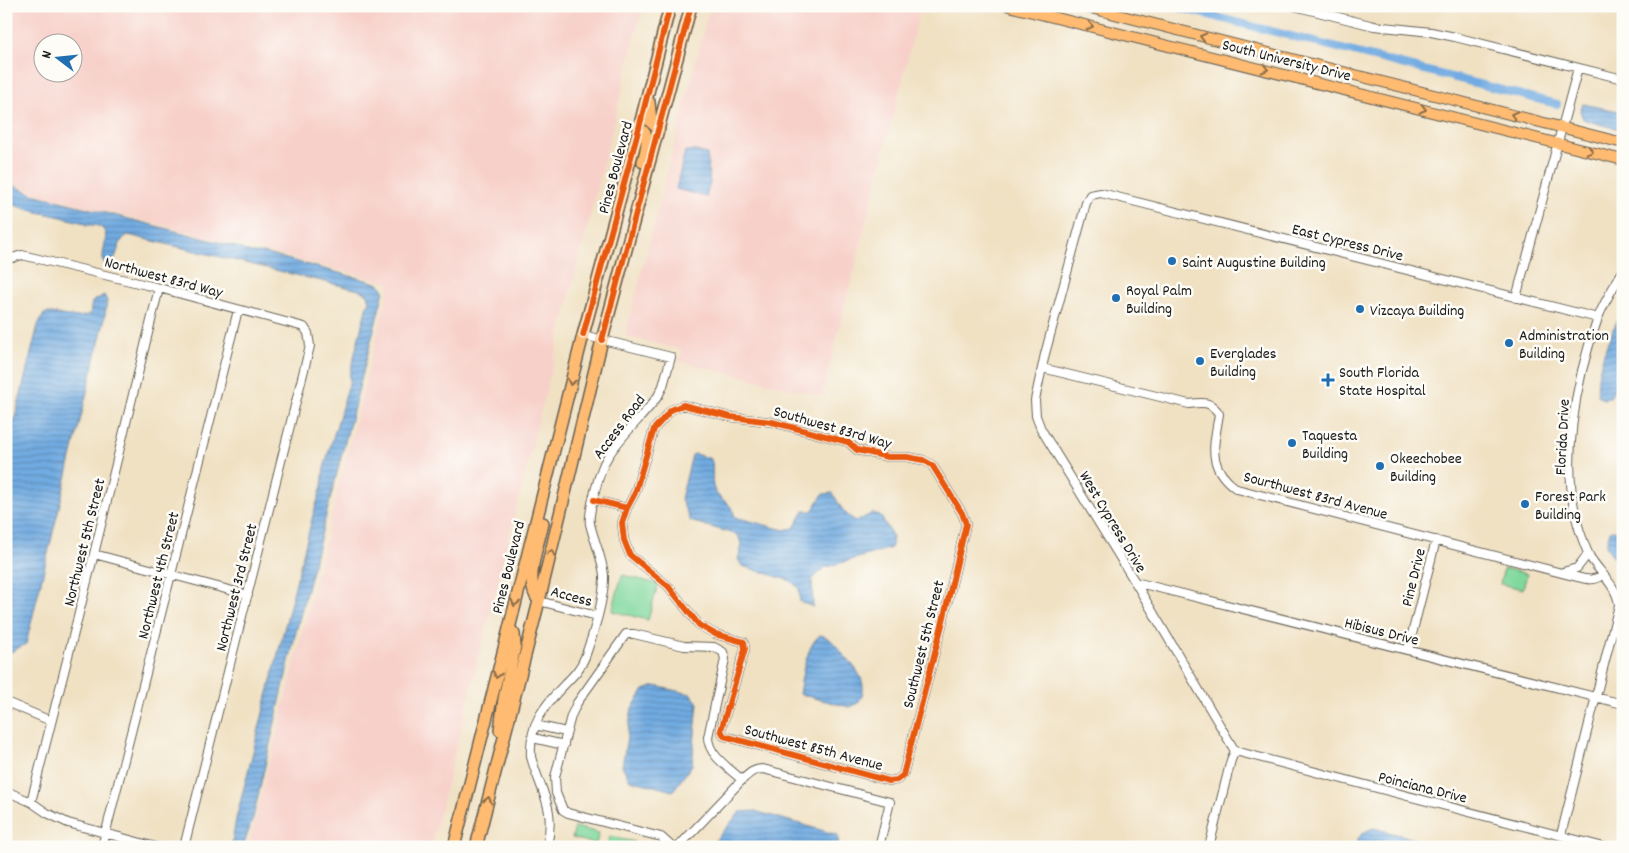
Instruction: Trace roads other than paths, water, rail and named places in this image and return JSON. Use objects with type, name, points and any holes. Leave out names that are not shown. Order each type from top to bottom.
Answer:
[{"type":"highway","name":"Pines Boulevard","points":[[454,847],[582,335],[639,128],[670,6]]},
{"type":"highway","name":"Pines Boulevard","points":[[476,847],[539,601],[602,340],[691,6]]},
{"type":"highway","points":[[648,93],[651,122],[659,128]]},
{"type":"highway","points":[[636,216],[631,203],[646,150],[647,136],[639,128]]},
{"type":"highway","points":[[539,601],[533,590],[532,576],[548,492],[546,482]]},
{"type":"highway","points":[[502,747],[499,733],[515,646],[514,634],[509,628]]},
{"type":"main road","name":"South University Drive","points":[[1009,6],[1623,160]]},
{"type":"main road","name":"South University Drive","points":[[1084,6],[1623,144]]},
{"type":"street","points":[[1294,6],[1374,26],[1431,32],[1455,37],[1623,79]]},
{"type":"street","points":[[1516,298],[1578,68]]},
{"type":"street","name":"East Cypress Drive","points":[[1090,195],[1101,193],[1598,318]]},
{"type":"street","name":"West Cypress Drive","points":[[1090,195],[1086,202],[1042,368],[1034,408],[1041,429],[1135,582],[1235,751]]},
{"type":"street","name":"Northwest 83rd Way","points":[[7,260],[22,255],[159,288],[304,327],[308,333]]},
{"type":"street","name":"Florida Drive","points":[[1562,835],[1619,605],[1618,596],[1588,554],[1580,530],[1574,501],[1571,476],[1576,394],[1583,364],[1598,318],[1623,271]]},
{"type":"street","name":"Northwest 5th Street","points":[[31,802],[159,288]]},
{"type":"street","name":"Northwest 4th Street","points":[[102,847],[238,310]]},
{"type":"street","name":"Northwest 3rd Street","points":[[184,847],[310,346],[308,333]]},
{"type":"street","points":[[582,335],[602,340]]},
{"type":"street","name":"Access Road","points":[[547,847],[550,831],[550,812],[531,757],[535,725],[546,703],[578,671],[584,659],[597,616],[604,578],[602,563],[590,521],[599,476],[607,458],[658,396],[663,386],[671,357],[602,340]]},
{"type":"street","name":"Sourthwest 83rd Avenue","points":[[1042,368],[1189,404],[1199,402],[1209,404],[1215,408],[1218,414],[1214,439],[1214,456],[1223,476],[1237,489],[1589,580],[1597,579],[1603,575]]},
{"type":"street","name":"Southwest 83rd Way","points":[[627,508],[635,493],[654,429],[672,410],[683,405],[732,417],[772,422],[848,442],[857,450],[865,452],[888,457],[907,457],[923,460],[932,465],[962,513]]},
{"type":"street","points":[[594,500],[627,508]]},
{"type":"street","name":"Southwest 85th Avenue","points":[[627,508],[622,523],[624,540],[630,555],[668,586],[699,625],[715,634],[744,642],[744,649],[722,730],[724,736],[889,781],[897,780]]},
{"type":"street","name":"Southwest 5th Street","points":[[897,780],[903,775],[943,621],[966,524],[962,513]]},
{"type":"street","name":"Pine Drive","points":[[1408,650],[1436,540]]},
{"type":"street","points":[[94,554],[248,595]]},
{"type":"street","points":[[1561,573],[1577,568],[1588,554]]},
{"type":"street","name":"Hibisus Drive","points":[[1135,582],[1623,704]]},
{"type":"street","name":"Access","points":[[539,601],[597,616]]},
{"type":"street","points":[[672,847],[661,837],[568,813],[564,810],[556,793],[555,777],[571,716],[577,703],[626,634],[634,634],[684,646],[714,647],[723,652],[725,659],[708,736],[708,744],[712,751],[742,780]]},
{"type":"street","points":[[6,702],[51,721]]},
{"type":"street","points":[[535,725],[566,732]]},
{"type":"street","points":[[532,738],[564,745]]},
{"type":"street","points":[[1209,847],[1231,760],[1235,751]]},
{"type":"street","name":"Poinciana Drive","points":[[1235,751],[1604,847]]},
{"type":"street","points":[[678,847],[750,772],[756,769],[763,769],[890,802],[879,847]]},
{"type":"street","points":[[6,791],[31,802],[47,814],[68,823],[156,847]]},
{"type":"water","points":[[1583,104],[1623,112],[1623,130],[1583,119],[1580,111]]},
{"type":"water","points":[[685,151],[707,154],[710,183],[706,197],[676,189]]},
{"type":"water","points":[[6,182],[33,194],[237,247],[251,253],[264,253],[377,283],[384,291],[295,636],[253,818],[243,847],[231,847],[236,819],[322,486],[324,468],[350,380],[349,377],[367,305],[370,302],[368,294],[359,290],[128,235],[122,240],[111,264],[104,263],[106,239],[102,228],[6,203]]},
{"type":"water","points":[[104,295],[107,301],[104,322],[26,644],[9,653],[6,652],[6,454],[38,325],[44,314],[47,313],[74,317],[90,314],[92,302]]},
{"type":"water","points":[[1623,309],[1621,366],[1610,398],[1603,399],[1598,396],[1597,386],[1601,363]]},
{"type":"water","points":[[695,454],[711,459],[714,489],[717,495],[731,507],[735,517],[784,530],[794,528],[804,511],[812,511],[823,494],[833,493],[845,513],[852,519],[857,521],[873,513],[880,515],[893,537],[891,548],[824,568],[812,580],[813,607],[800,602],[799,588],[791,581],[742,566],[738,559],[742,546],[738,535],[690,521],[681,499],[692,455]]},
{"type":"water","points":[[1610,531],[1623,532],[1623,565],[1614,558],[1606,546]]},
{"type":"water","points":[[820,635],[827,637],[834,644],[860,675],[863,689],[858,703],[849,707],[799,694],[808,654],[811,646]]},
{"type":"water","points":[[655,686],[691,694],[698,703],[692,765],[673,791],[630,780],[622,766],[632,708],[644,690]]},
{"type":"water","points":[[755,811],[838,835],[839,847],[717,847],[713,843],[740,812]]},
{"type":"water","points":[[1374,828],[1445,847],[1355,847],[1362,834]]},
{"type":"waterway","points":[[1173,6],[1557,104]]},
{"type":"place","name":"Saint Augustine Building","points":[[1172,261]]},
{"type":"place","name":"Royal Palm Building","points":[[1116,298]]},
{"type":"place","name":"Vizcaya Building","points":[[1360,309]]},
{"type":"place","name":"Administration Building","points":[[1509,343]]},
{"type":"place","name":"Everglades Building","points":[[1200,361]]},
{"type":"place","name":"South Florida State Hospital","points":[[1328,380]]},
{"type":"place","name":"Taquesta Building","points":[[1292,443]]},
{"type":"place","name":"Okeechobee Building","points":[[1380,466]]},
{"type":"place","name":"Forest Park Building","points":[[1525,504]]}]
